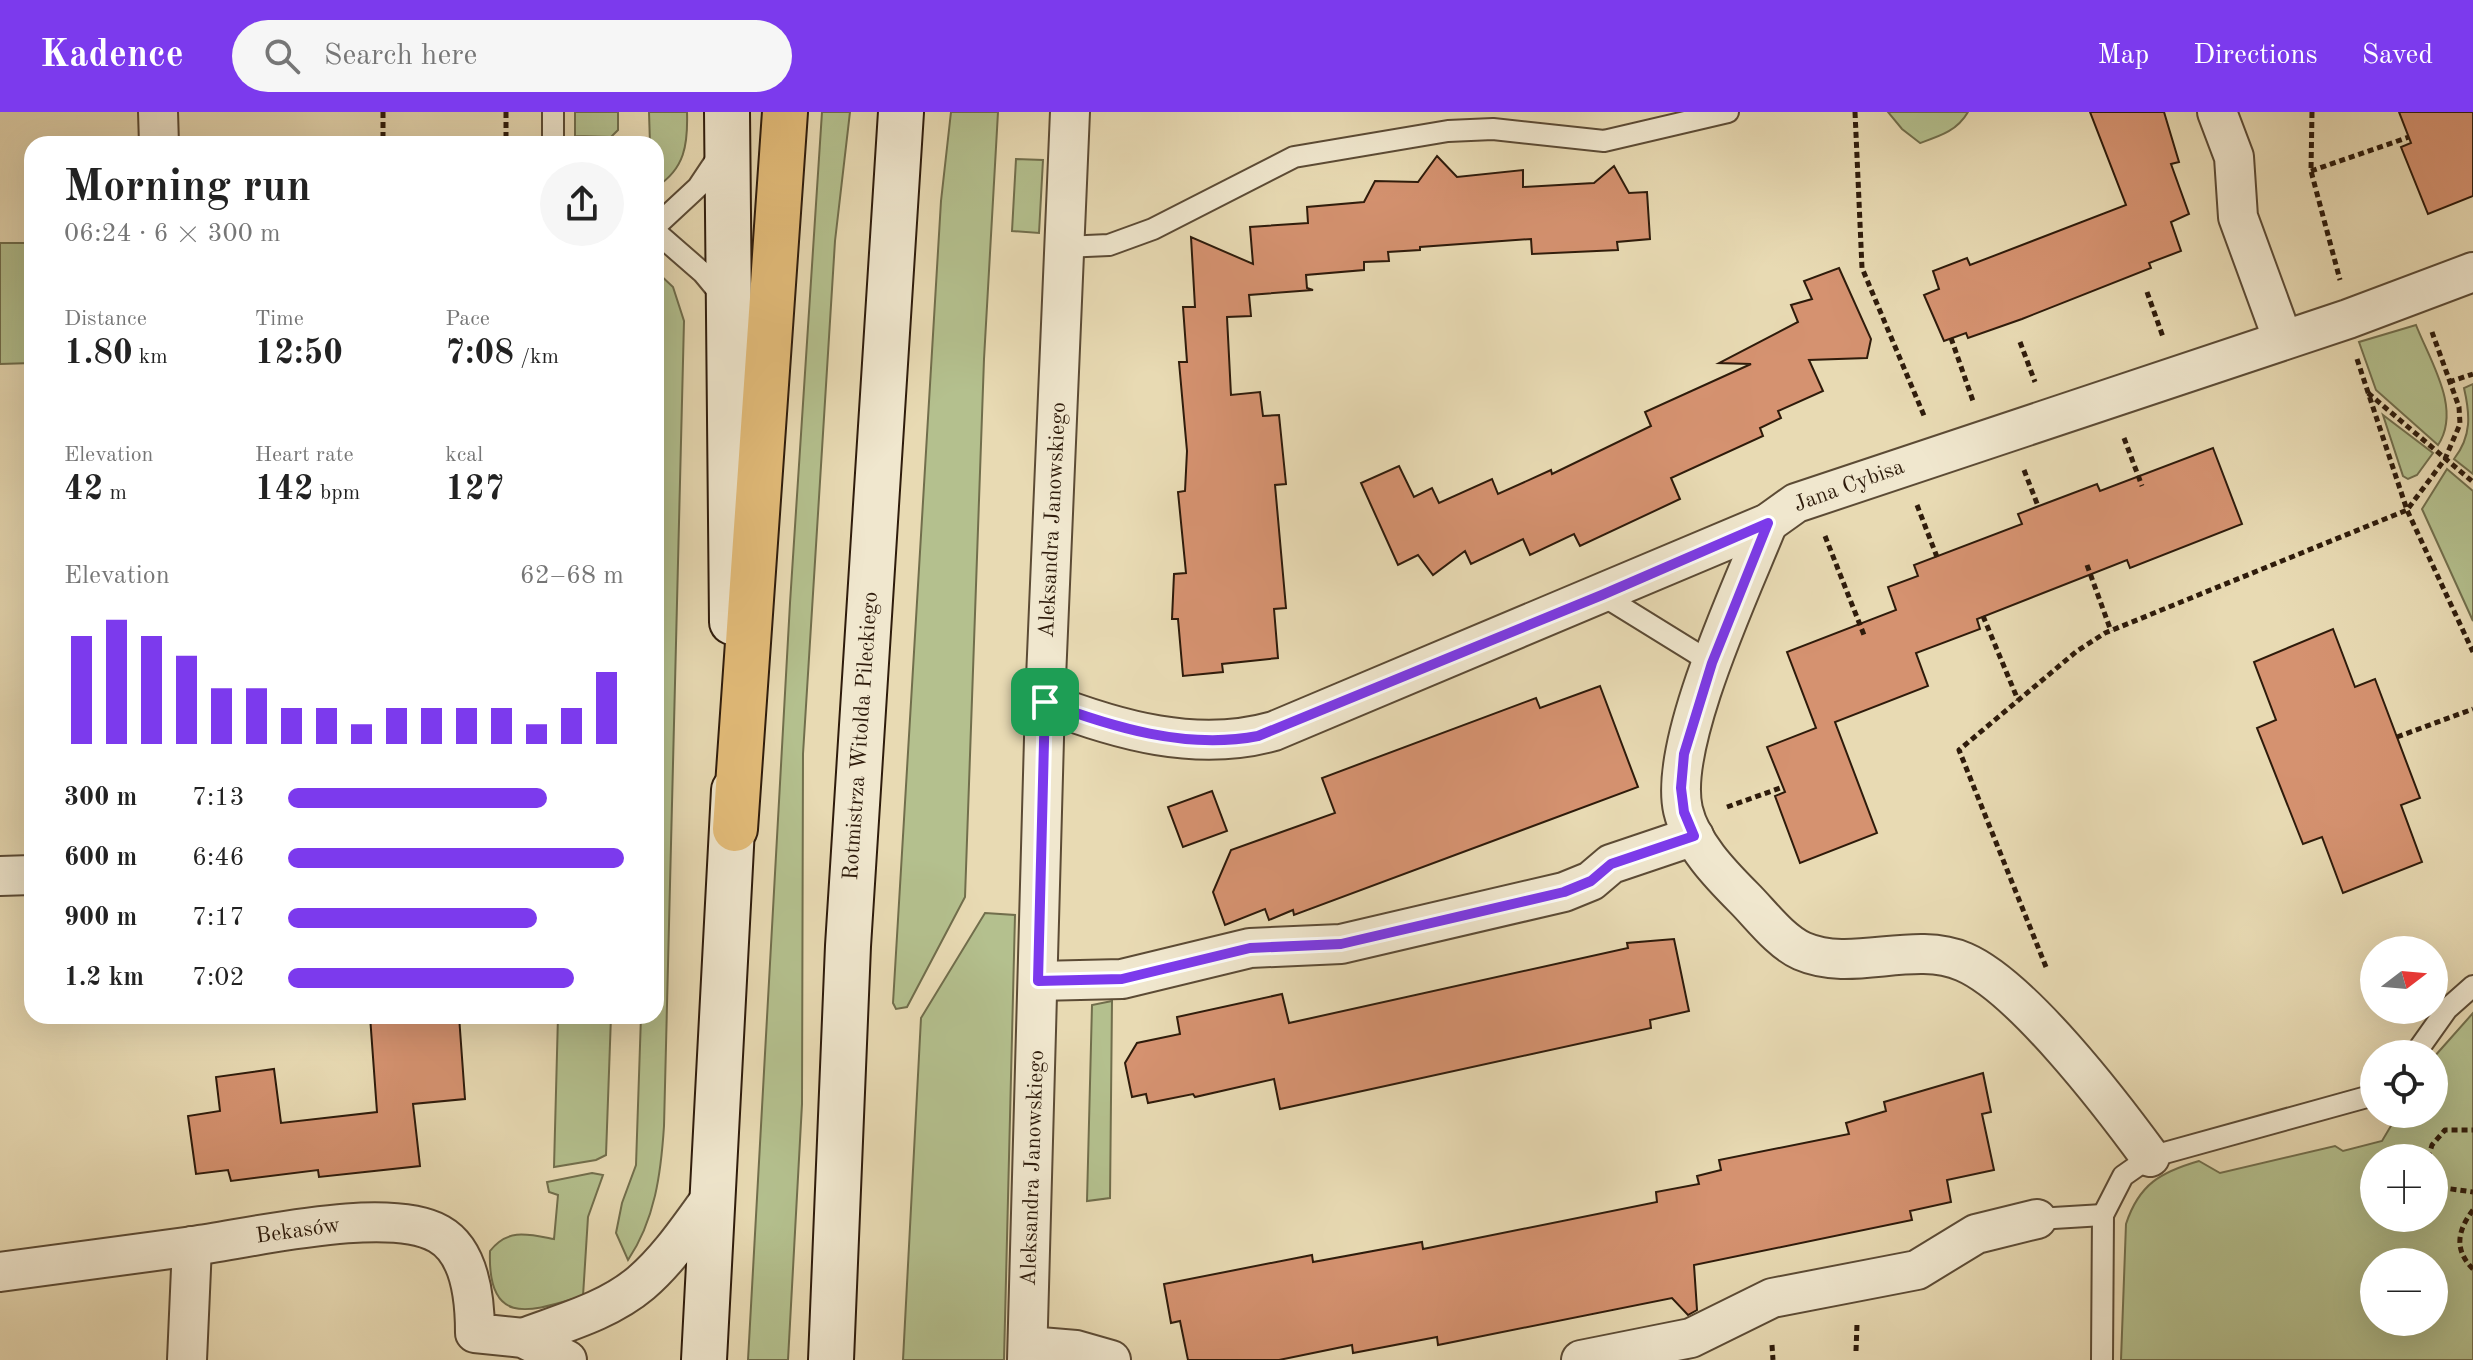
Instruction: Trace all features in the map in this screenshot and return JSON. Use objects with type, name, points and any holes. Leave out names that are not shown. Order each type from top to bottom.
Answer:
[{"type":"main road","points":[[704,1360],[735,829],[785,112]]},
{"type":"main road","name":"Rotmistrza Witolda Pileckiego","points":[[831,1360],[849,931],[901,112]]},
{"type":"main road","points":[[727,126],[735,829]]},
{"type":"street","points":[[158,112],[159,136]]},
{"type":"street","name":"Aleksandra Janowskiego","points":[[1028,1353],[1045,702],[1070,112]]},
{"type":"street","points":[[2217,112],[2234,157],[2238,217],[2283,340]]},
{"type":"street","name":"Jana Cybisa","points":[[1045,702],[1092,720],[1172,738],[1229,742],[1274,731],[1768,523],[1780,511],[1810,498],[2283,340],[2351,336],[2417,293],[2473,272]]},
{"type":"street","points":[[1768,523],[1712,663],[1684,754],[1681,788],[1691,828],[1711,862],[1735,889],[1801,950],[1828,958],[1931,955],[1963,961],[1996,983],[2085,1073],[2150,1157]]},
{"type":"street","points":[[1038,981],[1122,979],[1261,947],[1303,949],[1341,944],[1564,892],[1591,881],[1611,864],[1691,828]]},
{"type":"street","points":[[0,876],[24,875]]},
{"type":"street","name":"Bekasów","points":[[523,1338],[598,1310],[640,1284],[674,1249],[712,1197]]},
{"type":"street","points":[[1581,1360],[1691,1338],[1772,1298],[1917,1270],[1976,1234],[2037,1219]]},
{"type":"street","name":"Bekasów","points":[[0,1272],[346,1224],[409,1225],[439,1233],[461,1258],[470,1285],[475,1333],[523,1338],[567,1360]]},
{"type":"street","points":[[187,1360],[192,1246]]},
{"type":"street","points":[[1028,1353],[1076,1350],[1111,1360]]},
{"type":"lane","points":[[553,112],[553,136]]},
{"type":"lane","points":[[1064,247],[1109,245],[1153,229],[1294,157],[1493,129],[1604,141],[1728,112]]},
{"type":"lane","points":[[664,221],[698,187],[727,126]]},
{"type":"lane","points":[[664,236],[703,273],[728,305]]},
{"type":"lane","points":[[1602,595],[1712,663]]},
{"type":"lane","points":[[2425,1040],[2447,1009],[2473,986]]},
{"type":"lane","points":[[2102,1360],[2103,1215],[2123,1176],[2150,1157],[2360,1099]]},
{"type":"lane","points":[[2037,1219],[2103,1215]]},
{"type":"path","points":[[383,112],[383,136]]},
{"type":"path","points":[[506,112],[506,136]]},
{"type":"path","points":[[1855,112],[1862,268],[1939,453]]},
{"type":"path","points":[[2312,112],[2311,171],[2341,282]]},
{"type":"path","points":[[2311,171],[2409,137]]},
{"type":"path","points":[[2147,292],[2169,352]]},
{"type":"path","points":[[2047,970],[1959,750],[2077,651],[2111,631],[2407,510],[2445,459],[2460,424],[2459,407],[2417,293]]},
{"type":"path","points":[[2351,336],[2407,510],[2473,652]]},
{"type":"path","points":[[1951,338],[1975,406]]},
{"type":"path","points":[[2020,342],[2035,384]]},
{"type":"path","points":[[2449,382],[2473,374]]},
{"type":"path","points":[[2368,392],[2473,482]]},
{"type":"path","points":[[1902,466],[1937,557]]},
{"type":"path","points":[[1810,498],[1864,635]]},
{"type":"path","points":[[2087,565],[2111,631]]},
{"type":"path","points":[[1983,616],[2018,700]]},
{"type":"path","points":[[2397,737],[2473,709]]},
{"type":"path","points":[[1691,828],[1783,787]]},
{"type":"path","points":[[2433,1144],[2445,1130],[2473,1130]]},
{"type":"path","points":[[2448,1189],[2473,1192]]},
{"type":"path","points":[[2471,1264],[2458,1250],[2459,1235],[2473,1210]]},
{"type":"green space","points":[[575,112],[618,112],[618,130],[612,136],[575,136]]},
{"type":"green space","points":[[649,112],[687,112],[683,155],[664,181],[664,136],[650,136]]},
{"type":"green space","points":[[822,112],[850,112],[835,241],[803,754],[802,1104],[788,1360],[748,1360],[790,603]]},
{"type":"green space","points":[[951,112],[998,112],[984,359],[965,897],[907,1007],[896,1009],[893,1003],[941,201]]},
{"type":"green space","points":[[1888,112],[1968,112],[1953,128],[1920,143],[1902,129]]},
{"type":"green space","points":[[1016,159],[1043,160],[1039,233],[1012,231]]},
{"type":"green space","points":[[0,243],[24,243],[24,363],[0,364]]},
{"type":"green space","points":[[664,279],[673,287],[684,321],[664,1126],[655,1196],[645,1229],[628,1260],[616,1233],[622,1203],[636,1165],[641,1024],[664,1024]]},
{"type":"green space","points":[[2416,325],[2445,401],[2445,431],[2438,445],[2376,390],[2359,342]]},
{"type":"green space","points":[[2473,384],[2473,474],[2454,459],[2467,433],[2468,407],[2464,388]]},
{"type":"green space","points":[[2383,415],[2433,453],[2417,475],[2408,479],[2403,476]]},
{"type":"green space","points":[[2447,469],[2473,491],[2473,621],[2422,509]]},
{"type":"green space","points":[[985,913],[1015,915],[1004,1360],[903,1360],[921,1018]]},
{"type":"green space","points":[[1112,1001],[1110,1198],[1087,1201],[1092,1005]]},
{"type":"green space","points":[[2473,1013],[2473,1360],[2121,1360],[2126,1224],[2138,1199],[2153,1182],[2173,1170],[2199,1161],[2220,1173],[2335,1146],[2343,1151],[2360,1147],[2360,1232],[2448,1232],[2448,1144],[2370,1144],[2382,1141],[2390,1128],[2448,1128],[2448,1041]]},
{"type":"green space","points":[[558,1024],[611,1024],[606,1155],[596,1160],[554,1167]]},
{"type":"green space","points":[[592,1173],[603,1175],[588,1217],[583,1296],[530,1309],[505,1303],[496,1293],[491,1276],[490,1251],[504,1239],[519,1234],[554,1239],[558,1195],[549,1192],[547,1182]]},
{"type":"building","points":[[2090,112],[2164,112],[2179,162],[2171,164],[2189,214],[2171,222],[2181,251],[2149,263],[2151,268],[2022,319],[1968,338],[1966,333],[1944,341],[1924,295],[1939,289],[1933,271],[1967,258],[1970,265],[2126,205]]},
{"type":"building","points":[[2399,112],[2473,112],[2473,196],[2428,214],[2401,147],[2411,143]]},
{"type":"building","points":[[1437,156],[1457,177],[1523,170],[1523,187],[1594,183],[1614,166],[1629,193],[1647,192],[1650,239],[1617,242],[1618,250],[1532,254],[1531,239],[1420,247],[1420,250],[1388,252],[1389,261],[1364,262],[1364,270],[1306,275],[1307,288],[1313,290],[1249,295],[1251,316],[1227,317],[1231,395],[1260,392],[1263,416],[1279,415],[1286,484],[1275,485],[1286,608],[1274,609],[1278,658],[1222,664],[1223,672],[1183,676],[1178,619],[1172,619],[1174,574],[1186,573],[1178,492],[1185,491],[1187,451],[1179,362],[1187,362],[1183,307],[1195,307],[1191,237],[1253,264],[1250,227],[1308,223],[1307,207],[1364,202],[1375,181],[1418,182]]},
{"type":"building","points":[[1839,268],[1871,339],[1867,358],[1809,360],[1823,391],[1778,411],[1781,418],[1760,428],[1763,436],[1671,478],[1680,499],[1580,546],[1574,534],[1530,555],[1523,539],[1471,564],[1465,551],[1433,575],[1418,555],[1398,565],[1361,483],[1399,466],[1414,497],[1432,488],[1439,503],[1492,479],[1498,494],[1551,470],[1552,474],[1651,426],[1645,412],[1751,364],[1719,363],[1798,322],[1791,305],[1812,299],[1804,281]]},
{"type":"building","points":[[2213,448],[2242,524],[2130,568],[2127,560],[1977,619],[1980,629],[1916,653],[1928,686],[1835,722],[1877,833],[1800,863],[1775,796],[1785,792],[1767,747],[1816,728],[1787,652],[1896,610],[1888,587],[1918,576],[1914,565],[2022,524],[2018,514],[2097,484],[2100,491]]},
{"type":"building","points":[[2333,629],[2355,687],[2375,679],[2420,798],[2401,805],[2422,862],[2343,893],[2322,837],[2303,844],[2257,728],[2276,720],[2254,662]]},
{"type":"building","points":[[1600,686],[1638,787],[1294,915],[1293,910],[1269,920],[1265,909],[1225,925],[1213,892],[1231,850],[1335,813],[1322,778],[1536,698],[1540,708]]},
{"type":"building","points":[[1212,791],[1227,831],[1183,847],[1168,807]]},
{"type":"building","points":[[1674,939],[1689,1011],[1650,1020],[1651,1028],[1280,1109],[1274,1079],[1195,1097],[1193,1094],[1148,1103],[1146,1094],[1132,1097],[1125,1063],[1137,1043],[1180,1034],[1177,1017],[1282,994],[1289,1023],[1628,948],[1627,943]]},
{"type":"building","points":[[371,1024],[460,1024],[465,1099],[413,1104],[420,1166],[319,1177],[318,1170],[231,1181],[228,1170],[196,1174],[188,1116],[220,1111],[216,1077],[274,1069],[281,1123],[377,1112]]},
{"type":"building","points":[[1983,1073],[1991,1112],[1982,1114],[1994,1170],[1947,1180],[1951,1202],[1910,1211],[1912,1220],[1694,1265],[1697,1310],[1688,1315],[1672,1298],[1438,1345],[1437,1337],[1353,1353],[1352,1345],[1279,1360],[1188,1360],[1180,1321],[1171,1323],[1164,1284],[1312,1255],[1313,1262],[1422,1242],[1423,1249],[1657,1202],[1656,1192],[1699,1184],[1697,1176],[1721,1170],[1719,1160],[1849,1134],[1846,1123],[1886,1111],[1884,1102]]},
{"type":"route","points":[[1768,523],[1712,663],[1684,754],[1681,788],[1684,812],[1694,836],[1611,864],[1591,881],[1564,892],[1320,948],[1273,945],[1122,979],[1038,981],[1045,702],[1092,720],[1172,738],[1229,742],[1258,736],[1602,595],[1768,523]]}]
